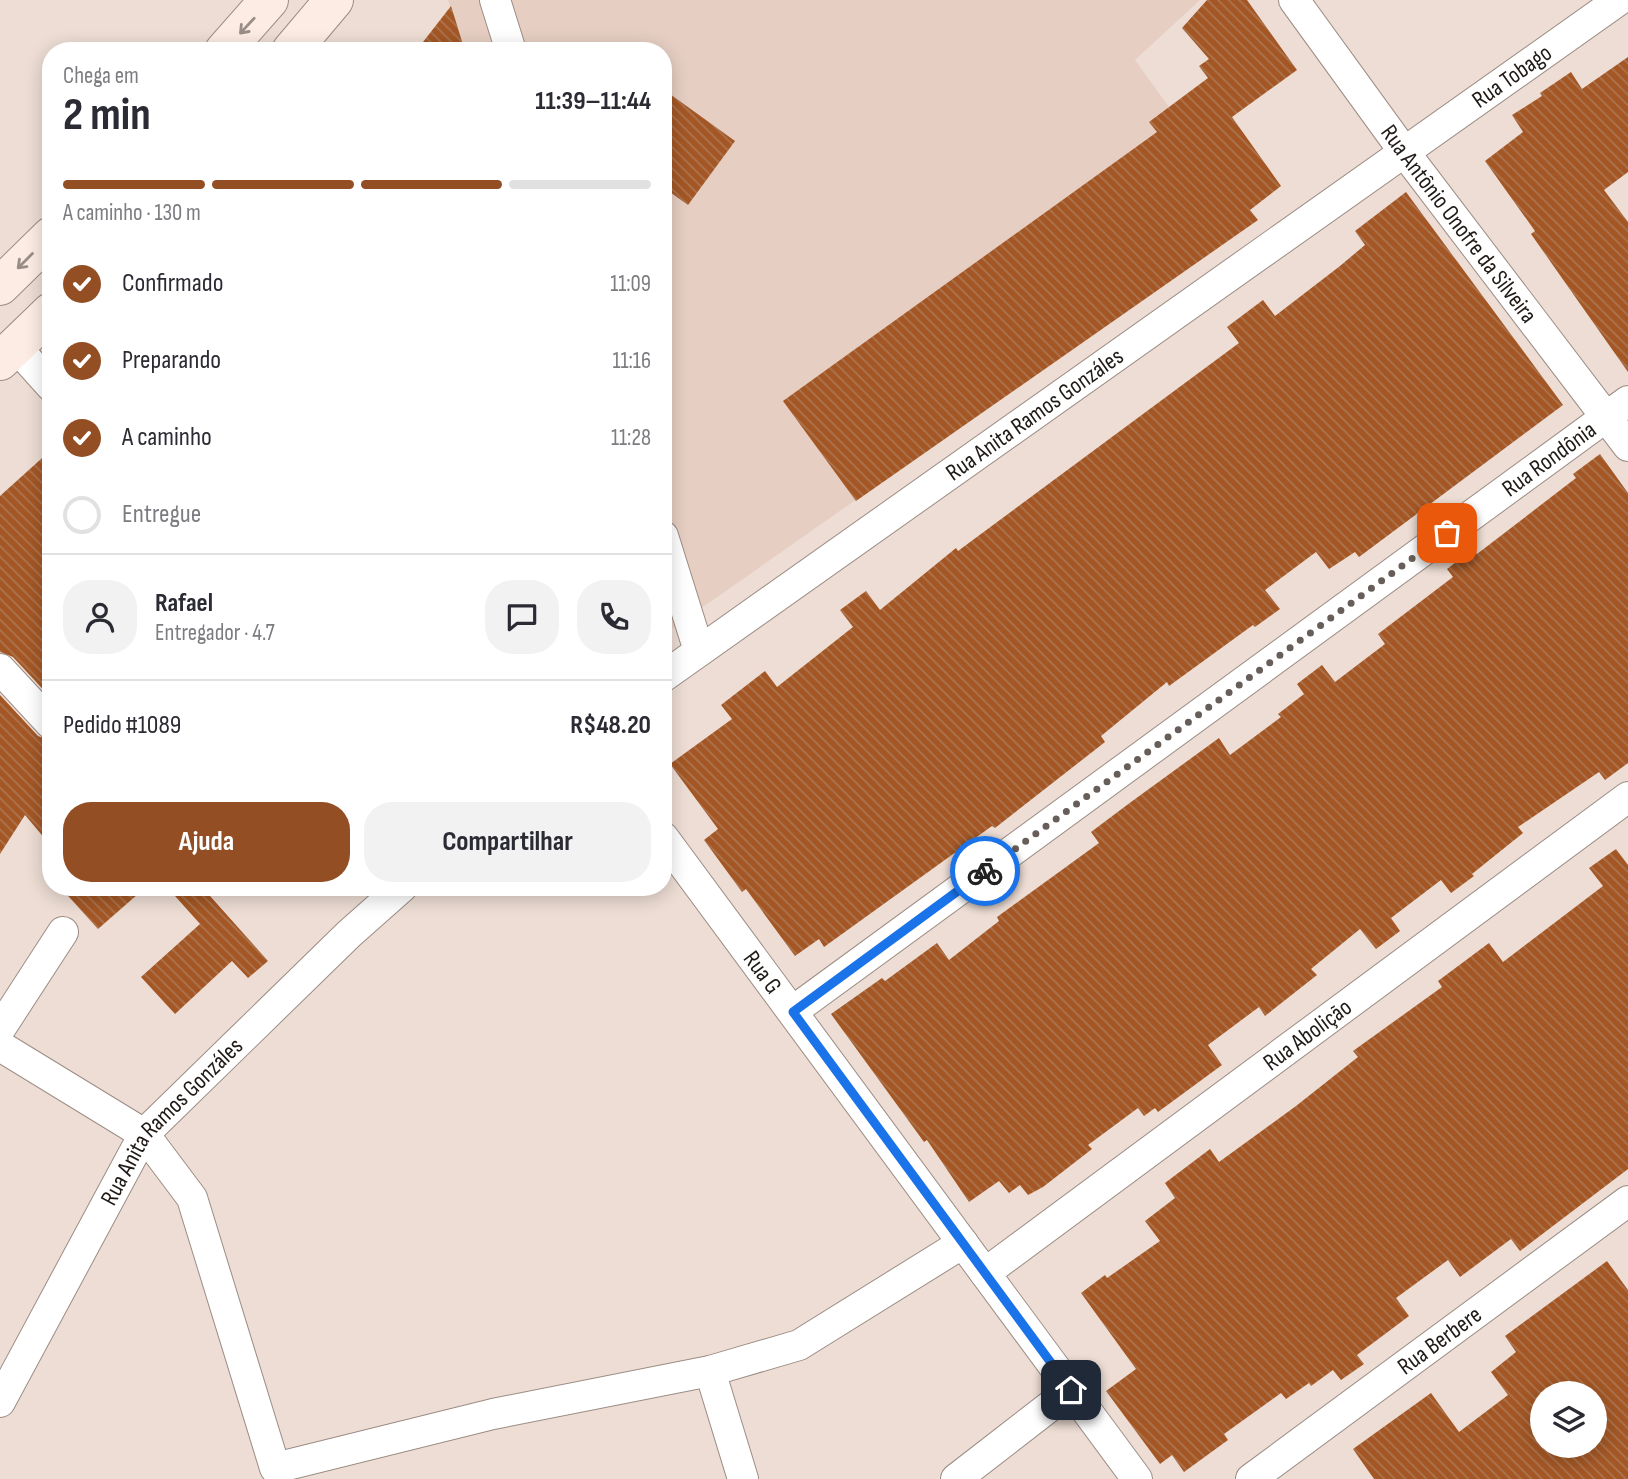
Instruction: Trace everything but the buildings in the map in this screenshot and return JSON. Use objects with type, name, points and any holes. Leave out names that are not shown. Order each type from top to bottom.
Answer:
[{"type":"main road","points":[[232,42],[270,0]]},
{"type":"main road","points":[[299,42],[334,0]]},
{"type":"main road","points":[[0,286],[42,245]]},
{"type":"main road","points":[[8,354],[42,321]]},
{"type":"street","points":[[495,0],[508,42]]},
{"type":"street","name":"Rua Antônio Onofre da Silveira","points":[[1294,0],[1405,153],[1617,409],[1628,446]]},
{"type":"street","name":"Rua Tobago","points":[[1405,153],[1619,0]]},
{"type":"street","name":"Rua Anita Ramos Gonzáles","points":[[672,671],[1405,153]]},
{"type":"street","points":[[8,354],[42,379]]},
{"type":"street","name":"Rua Rondônia","points":[[793,1012],[1617,409]]},
{"type":"street","points":[[672,565],[699,652]]},
{"type":"street","points":[[0,669],[42,714]]},
{"type":"street","name":"Rua Abolição","points":[[985,1273],[1628,797]]},
{"type":"street","name":"Rua G","points":[[672,849],[1071,1390],[1128,1476]]},
{"type":"street","name":"Rua Anita Ramos Gonzáles","points":[[0,1402],[144,1134],[349,934],[392,896]]},
{"type":"street","points":[[0,1028],[63,932]]},
{"type":"street","points":[[0,1046],[144,1134],[192,1198],[277,1474],[493,1414],[710,1371],[799,1345],[963,1243]]},
{"type":"street","name":"Rua Berbere","points":[[1251,1479],[1628,1201]]},
{"type":"street","points":[[710,1371],[743,1479]]},
{"type":"street","points":[[956,1479],[1071,1390]]},
{"type":"shaded area","points":[[448,0],[1200,0],[1135,60],[1252,222],[672,629],[672,42],[461,42]]},
{"type":"way so far","points":[[985,871],[1447,533]]},
{"type":"route","points":[[985,871],[793,1012],[1071,1390]]}]
